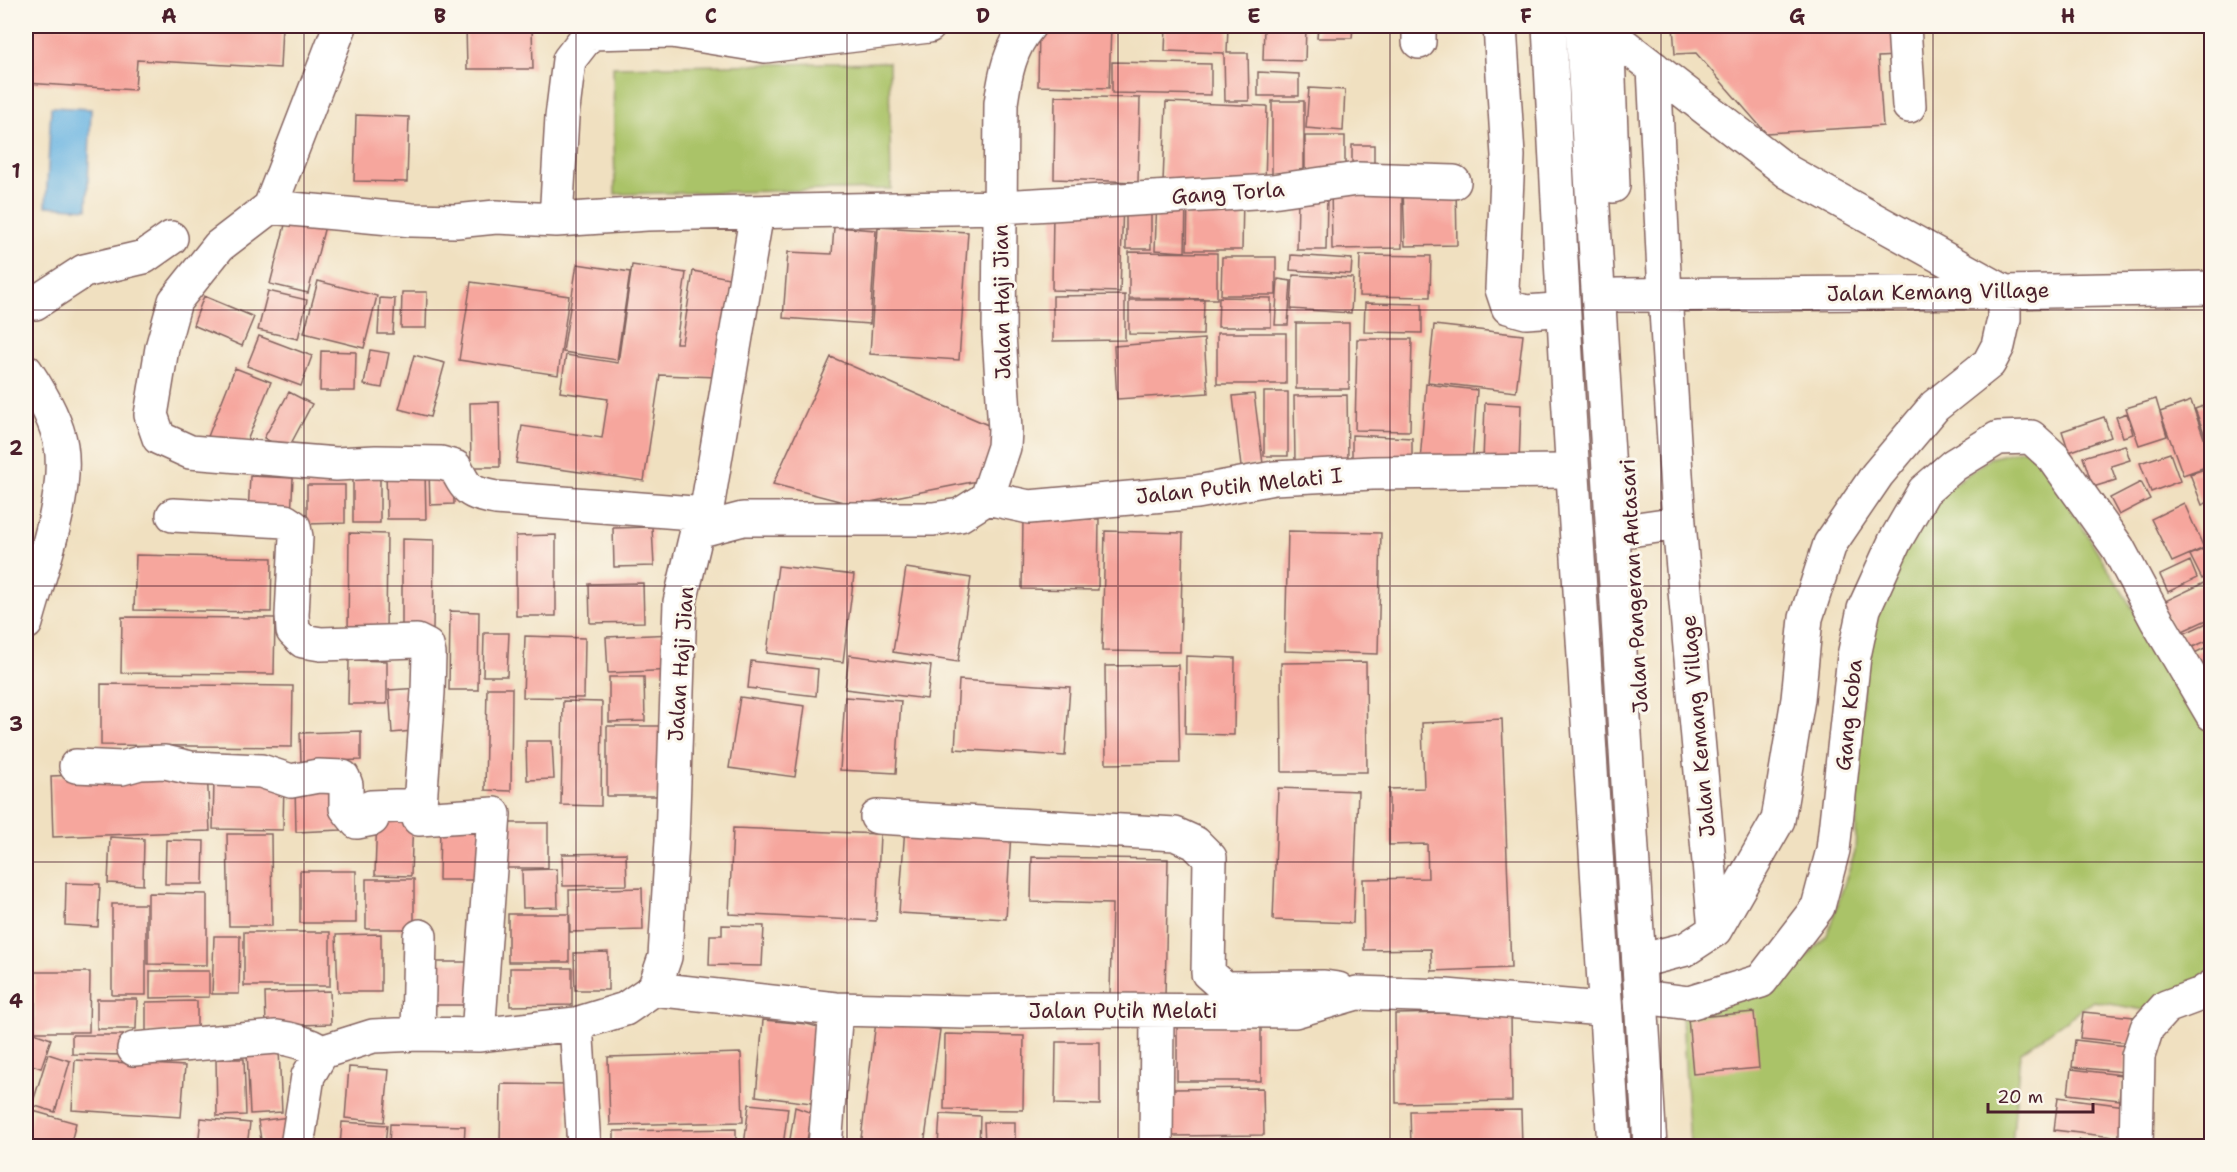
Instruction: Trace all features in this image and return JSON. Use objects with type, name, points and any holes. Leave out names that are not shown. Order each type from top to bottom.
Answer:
[{"type":"street","points":[[339,26],[270,207],[219,246],[175,301],[162,348],[151,415],[159,438],[190,452],[246,458],[336,465],[376,462],[441,463],[455,467],[466,488],[474,493],[496,498],[702,522],[743,519],[933,519],[960,515],[987,498]]},
{"type":"street","points":[[556,220],[562,117],[569,60],[590,33],[672,31],[765,46],[929,26]]},
{"type":"street","name":"Jalan Haji Jian","points":[[987,498],[1004,447],[1005,430],[999,334],[1001,103],[1005,72],[1019,36],[1029,26]]},
{"type":"street","points":[[1500,26],[1508,156],[1502,289],[1508,307],[1526,312],[1555,310]]},
{"type":"street","points":[[1539,26],[1564,471],[1597,1146]]},
{"type":"street","points":[[1549,26],[1568,393],[1614,1146]]},
{"type":"street","points":[[1904,26],[1909,106]]},
{"type":"street","points":[[1602,27],[1788,172],[2004,292],[2004,319],[1998,346],[1989,363],[1935,406],[1877,475],[1830,544],[1806,618],[1798,699],[1778,820],[1715,930],[1686,949],[1656,957]]},
{"type":"street","points":[[1602,27],[1650,1146]]},
{"type":"street","name":"Jalan Pangeran Antasari","points":[[1602,27],[1666,1146]]},
{"type":"street","name":"Jalan Kemang Village","points":[[1654,68],[1679,523],[1715,930]]},
{"type":"street","name":"Gang Torla","points":[[270,207],[412,220],[456,221],[496,217],[556,220],[647,214],[1001,207],[1272,191],[1357,179],[1454,182]]},
{"type":"street","name":"Jalan Haji Jian","points":[[654,989],[665,957],[672,840],[680,602],[702,522],[757,212]]},
{"type":"street","points":[[35,303],[84,271],[144,257],[171,238]]},
{"type":"street","name":"Jalan Kemang Village","points":[[1617,295],[2211,288]]},
{"type":"street","points":[[26,371],[44,398],[61,446],[61,496],[26,623]]},
{"type":"street","name":"Gang Koba","points":[[1658,999],[1689,1003],[1761,981],[1818,907],[1833,850],[1854,656],[1864,609],[1895,541],[1924,491],[1954,465],[1998,438],[2031,436],[2054,458],[2118,548],[2211,714]]},
{"type":"street","name":"Jalan Putih Melati I","points":[[987,498],[1029,507],[1197,492],[1274,478],[1372,473],[1564,471]]},
{"type":"street","points":[[173,514],[285,522],[294,527],[296,537],[293,631],[303,641],[321,644],[417,641],[427,646],[429,654],[428,692],[418,819],[494,813],[478,1035]]},
{"type":"street","points":[[1630,530],[1679,523]]},
{"type":"street","points":[[76,766],[122,768],[165,762],[191,768],[261,771],[291,781],[318,776],[343,777],[346,785],[346,808],[357,822],[372,819],[371,807],[420,805]]},
{"type":"street","points":[[877,817],[1175,834],[1195,843],[1210,858],[1208,973],[1225,988],[1324,987],[1358,993]]},
{"type":"street","points":[[418,1034],[420,936]]},
{"type":"street","points":[[2136,1146],[2138,1056],[2147,1028],[2166,1007],[2201,994],[2211,987]]},
{"type":"street","points":[[297,1146],[308,1076],[322,1052],[373,1036],[478,1035],[576,1023],[625,1009],[654,989]]},
{"type":"street","name":"Jalan Putih Melati","points":[[654,989],[836,1009],[966,1012],[1295,1011],[1358,993],[1446,996],[1590,1008]]},
{"type":"street","points":[[825,1146],[836,1009]]},
{"type":"street","points":[[1156,1146],[1157,1011]]},
{"type":"street","points":[[576,1023],[584,1146]]},
{"type":"street","points":[[134,1048],[276,1038],[307,1043],[322,1052]]},
{"type":"green space","points":[[889,62],[891,189],[615,194],[613,67]]},
{"type":"green space","points":[[2024,449],[2044,464],[2211,737],[2211,979],[2144,1010],[2093,1001],[2020,1053],[2012,1146],[1690,1146],[1682,1018],[1779,986],[1827,935],[1855,852],[1864,663],[1885,580],[1934,499],[1990,458]]},
{"type":"water","points":[[51,107],[91,109],[87,209],[46,206]]},
{"type":"building","points":[[26,26],[282,26],[280,68],[137,60],[135,90],[26,83]]},
{"type":"building","points":[[466,26],[532,26],[533,69],[467,69]]},
{"type":"building","points":[[721,26],[786,26],[786,29],[747,29]]},
{"type":"building","points":[[1039,26],[1111,26],[1109,88],[1038,86]]},
{"type":"building","points":[[1166,26],[1228,26],[1227,53],[1248,53],[1249,101],[1225,101],[1224,53],[1165,51]]},
{"type":"building","points":[[1264,26],[1306,26],[1305,61],[1263,60]]},
{"type":"building","points":[[1318,26],[1353,26],[1352,38],[1317,38]]},
{"type":"building","points":[[1673,26],[1895,26],[1897,56],[1878,57],[1883,126],[1766,133],[1696,53],[1675,54]]},
{"type":"building","points":[[1112,62],[1211,64],[1211,95],[1112,93]]},
{"type":"building","points":[[1258,72],[1299,74],[1299,96],[1258,96]]},
{"type":"building","points":[[1309,88],[1345,90],[1343,131],[1306,128]]},
{"type":"building","points":[[1055,96],[1140,98],[1138,182],[1054,179]]},
{"type":"building","points":[[1272,101],[1304,101],[1304,175],[1272,175]]},
{"type":"building","points":[[1166,102],[1267,106],[1265,186],[1163,183]]},
{"type":"building","points":[[356,115],[409,117],[407,182],[354,181]]},
{"type":"building","points":[[1305,136],[1345,136],[1345,170],[1305,170]]},
{"type":"building","points":[[1352,145],[1374,145],[1374,172],[1352,172]]},
{"type":"building","points":[[1402,184],[1402,248],[1332,249],[1331,185]]},
{"type":"building","points":[[1456,186],[1457,245],[1405,246],[1403,187]]},
{"type":"building","points":[[1243,196],[1242,250],[1187,250],[1188,199]]},
{"type":"building","points":[[1298,196],[1327,197],[1326,250],[1297,250]]},
{"type":"building","points":[[1157,198],[1186,199],[1185,252],[1155,250]]},
{"type":"building","points":[[1123,202],[1120,292],[1052,290],[1053,209]]},
{"type":"building","points":[[1126,202],[1151,202],[1151,249],[1126,249]]},
{"type":"building","points":[[288,213],[326,222],[308,293],[270,284]]},
{"type":"building","points":[[834,227],[876,230],[870,324],[783,318],[788,252],[832,254]]},
{"type":"building","points":[[878,227],[968,232],[959,360],[870,354]]},
{"type":"building","points":[[1129,252],[1217,253],[1217,299],[1129,298]]},
{"type":"building","points":[[1291,255],[1352,259],[1351,274],[1290,270]]},
{"type":"building","points":[[1360,255],[1431,256],[1430,297],[1359,296]]},
{"type":"building","points":[[1222,257],[1276,257],[1276,295],[1221,295]]},
{"type":"building","points":[[577,264],[630,272],[617,360],[563,352]]},
{"type":"building","points":[[632,265],[686,273],[676,343],[682,343],[693,271],[734,279],[718,377],[660,375],[644,481],[516,463],[522,426],[602,438],[608,399],[560,392],[566,355],[618,363]]},
{"type":"building","points":[[1293,275],[1353,278],[1351,313],[1291,309]]},
{"type":"building","points":[[1278,279],[1291,281],[1288,325],[1275,325]]},
{"type":"building","points":[[318,281],[377,296],[364,348],[304,333]]},
{"type":"building","points":[[471,282],[569,296],[558,375],[459,360]]},
{"type":"building","points":[[268,291],[307,300],[298,339],[258,330]]},
{"type":"building","points":[[402,292],[427,292],[426,328],[401,328]]},
{"type":"building","points":[[1125,295],[1125,340],[1053,341],[1053,296]]},
{"type":"building","points":[[204,296],[254,317],[242,346],[193,325]]},
{"type":"building","points":[[1219,297],[1271,298],[1271,327],[1218,327]]},
{"type":"building","points":[[380,298],[395,299],[393,334],[378,334]]},
{"type":"building","points":[[1129,300],[1204,300],[1203,335],[1129,334]]},
{"type":"building","points":[[1365,303],[1422,304],[1422,333],[1364,332]]},
{"type":"building","points":[[1296,323],[1349,323],[1349,389],[1296,389]]},
{"type":"building","points":[[1434,325],[1523,335],[1516,392],[1428,382]]},
{"type":"building","points":[[1217,333],[1286,333],[1286,384],[1217,384]]},
{"type":"building","points":[[259,336],[312,356],[301,386],[247,366]]},
{"type":"building","points":[[1204,339],[1208,393],[1117,399],[1114,346]]},
{"type":"building","points":[[1357,339],[1412,339],[1410,431],[1355,430]]},
{"type":"building","points":[[370,350],[389,353],[382,388],[364,385]]},
{"type":"building","points":[[321,351],[356,352],[355,391],[320,391]]},
{"type":"building","points":[[414,355],[445,363],[430,417],[399,409]]},
{"type":"building","points":[[831,357],[1004,432],[982,480],[855,505],[773,484]]},
{"type":"building","points":[[235,368],[271,382],[242,453],[207,439]]},
{"type":"building","points":[[1426,384],[1477,390],[1472,464],[1420,462]]},
{"type":"building","points":[[289,392],[312,404],[287,451],[264,438]]},
{"type":"building","points":[[1264,392],[1288,392],[1288,456],[1264,456]]},
{"type":"building","points":[[1254,394],[1263,464],[1241,467],[1233,396]]},
{"type":"building","points":[[1347,395],[1348,460],[1295,462],[1294,396]]},
{"type":"building","points":[[2156,399],[2167,436],[2139,445],[2126,408]]},
{"type":"building","points":[[2191,401],[2211,458],[2211,465],[2183,475],[2160,412]]},
{"type":"building","points":[[499,402],[500,467],[471,467],[470,403]]},
{"type":"building","points":[[1485,403],[1521,405],[1519,463],[1483,462]]},
{"type":"building","points":[[2211,403],[2211,451],[2195,409]]},
{"type":"building","points":[[2127,413],[2133,434],[2123,437],[2116,417]]},
{"type":"building","points":[[2104,417],[2111,437],[2069,452],[2062,431]]},
{"type":"building","points":[[1352,435],[1412,438],[1412,461],[1352,460]]},
{"type":"building","points":[[2125,445],[2130,460],[2111,466],[2116,480],[2093,487],[2083,457]]},
{"type":"building","points":[[2170,453],[2180,481],[2151,492],[2140,463]]},
{"type":"building","points":[[2211,467],[2211,501],[2202,505],[2190,474]]},
{"type":"building","points":[[425,470],[426,519],[387,519],[386,471]]},
{"type":"building","points":[[429,471],[453,471],[454,504],[430,505]]},
{"type":"building","points":[[250,476],[293,478],[291,517],[248,514]]},
{"type":"building","points":[[353,476],[380,476],[380,523],[353,523]]},
{"type":"building","points":[[2141,482],[2150,499],[2119,515],[2110,498]]},
{"type":"building","points":[[307,485],[345,485],[345,523],[307,524]]},
{"type":"building","points":[[2184,503],[2204,548],[2172,562],[2151,519]]},
{"type":"building","points":[[1023,518],[1099,519],[1098,590],[1022,589]]},
{"type":"building","points":[[652,527],[654,566],[614,567],[613,528]]},
{"type":"building","points":[[1105,531],[1183,533],[1180,652],[1102,651]]},
{"type":"building","points":[[1288,531],[1381,533],[1378,654],[1285,651]]},
{"type":"building","points":[[349,533],[387,534],[386,636],[348,635]]},
{"type":"building","points":[[556,535],[556,616],[516,616],[516,536]]},
{"type":"building","points":[[402,539],[434,540],[433,632],[402,631]]},
{"type":"building","points":[[2208,547],[2211,555],[2211,574],[2202,579],[2190,555]]},
{"type":"building","points":[[136,555],[272,558],[271,612],[134,610]]},
{"type":"building","points":[[2190,561],[2197,578],[2168,592],[2160,575]]},
{"type":"building","points":[[778,566],[854,575],[843,662],[767,653]]},
{"type":"building","points":[[906,568],[971,578],[958,662],[893,652]]},
{"type":"building","points":[[2210,580],[2211,618],[2176,634],[2161,603]]},
{"type":"building","points":[[643,583],[644,622],[590,623],[589,584]]},
{"type":"building","points":[[450,611],[479,612],[478,690],[449,690]]},
{"type":"building","points":[[122,617],[275,618],[274,674],[121,673]]},
{"type":"building","points":[[2211,621],[2211,639],[2188,649],[2181,635]]},
{"type":"building","points":[[484,633],[509,633],[507,676],[483,676]]},
{"type":"building","points":[[674,634],[676,670],[608,673],[606,637]]},
{"type":"building","points":[[525,636],[585,638],[584,698],[523,697]]},
{"type":"building","points":[[2211,645],[2211,662],[2189,673],[2182,659]]},
{"type":"building","points":[[849,655],[931,666],[927,699],[845,689]]},
{"type":"building","points":[[1186,656],[1235,658],[1234,735],[1185,734]]},
{"type":"building","points":[[349,660],[387,661],[387,704],[348,704]]},
{"type":"building","points":[[751,661],[818,669],[816,696],[748,688]]},
{"type":"building","points":[[1366,662],[1367,772],[1282,772],[1281,663]]},
{"type":"building","points":[[1178,665],[1180,763],[1106,764],[1105,666]]},
{"type":"building","points":[[609,677],[644,677],[645,721],[609,722]]},
{"type":"building","points":[[959,680],[1070,687],[1065,756],[955,749]]},
{"type":"building","points":[[101,684],[293,686],[292,747],[101,745]]},
{"type":"building","points":[[420,688],[423,730],[392,733],[389,690]]},
{"type":"building","points":[[487,688],[512,688],[511,791],[485,790]]},
{"type":"building","points":[[740,697],[805,706],[795,777],[729,768]]},
{"type":"building","points":[[845,697],[901,701],[896,773],[840,770]]},
{"type":"building","points":[[563,701],[602,702],[601,806],[561,805]]},
{"type":"building","points":[[1502,719],[1511,968],[1432,971],[1431,949],[1364,950],[1363,879],[1428,878],[1427,844],[1389,845],[1389,789],[1424,788],[1422,723]]},
{"type":"building","points":[[607,726],[664,726],[664,796],[607,796]]},
{"type":"building","points":[[361,731],[361,760],[301,762],[300,733]]},
{"type":"building","points":[[526,741],[552,741],[554,779],[527,780]]},
{"type":"building","points":[[207,770],[210,831],[53,837],[51,776]]},
{"type":"building","points":[[214,779],[284,780],[283,830],[213,829]]},
{"type":"building","points":[[339,783],[341,830],[296,832],[295,785]]},
{"type":"building","points":[[1278,788],[1358,791],[1353,923],[1273,920]]},
{"type":"building","points":[[377,814],[413,814],[411,876],[375,875]]},
{"type":"building","points":[[488,818],[488,880],[439,880],[440,822]]},
{"type":"building","points":[[507,823],[548,823],[548,868],[507,868]]},
{"type":"building","points":[[905,826],[1011,832],[1006,919],[899,913]]},
{"type":"building","points":[[733,828],[880,834],[876,921],[729,914]]},
{"type":"building","points":[[227,834],[271,834],[272,926],[229,926]]},
{"type":"building","points":[[110,837],[144,839],[143,885],[108,883]]},
{"type":"building","points":[[166,840],[204,841],[203,884],[165,884]]},
{"type":"building","points":[[626,853],[627,885],[563,886],[562,854]]},
{"type":"building","points":[[1032,857],[1168,859],[1165,996],[1110,994],[1112,904],[1031,902]]},
{"type":"building","points":[[557,869],[558,907],[523,908],[522,870]]},
{"type":"building","points":[[300,871],[356,871],[356,923],[300,923]]},
{"type":"building","points":[[366,879],[414,879],[414,929],[366,929]]},
{"type":"building","points":[[66,883],[100,884],[98,927],[65,925]]},
{"type":"building","points":[[642,888],[643,930],[570,932],[569,890]]},
{"type":"building","points":[[148,893],[207,894],[207,965],[148,964]]},
{"type":"building","points":[[112,904],[146,904],[146,995],[112,995]]},
{"type":"building","points":[[508,914],[569,914],[569,962],[508,962]]},
{"type":"building","points":[[722,925],[764,926],[762,966],[709,965],[710,935],[722,935]]},
{"type":"building","points":[[244,932],[330,932],[330,986],[244,986]]},
{"type":"building","points":[[381,934],[381,992],[338,992],[336,935]]},
{"type":"building","points":[[214,936],[240,936],[239,994],[212,994]]},
{"type":"building","points":[[608,952],[608,990],[575,990],[574,953]]},
{"type":"building","points":[[434,962],[477,962],[477,1005],[434,1005]]},
{"type":"building","points":[[510,968],[572,968],[572,1005],[510,1006]]},
{"type":"building","points":[[150,971],[209,971],[209,997],[150,998]]},
{"type":"building","points":[[35,972],[90,972],[89,1032],[35,1032]]},
{"type":"building","points":[[330,991],[331,1024],[266,1026],[265,993]]},
{"type":"building","points":[[97,999],[137,999],[136,1029],[97,1029]]},
{"type":"building","points":[[197,1001],[197,1032],[146,1032],[146,1002]]},
{"type":"building","points":[[1511,1012],[1512,1101],[1396,1103],[1395,1014]]},
{"type":"building","points":[[1754,1012],[1759,1068],[1693,1074],[1688,1018]]},
{"type":"building","points":[[2083,1012],[2134,1017],[2131,1043],[2080,1038]]},
{"type":"building","points":[[763,1020],[807,1024],[825,1029],[819,1104],[756,1096]]},
{"type":"building","points":[[876,1022],[940,1030],[924,1146],[860,1146]]},
{"type":"building","points":[[1177,1026],[1261,1026],[1261,1081],[1177,1081]]},
{"type":"building","points":[[28,1031],[51,1039],[41,1068],[26,1063]]},
{"type":"building","points":[[945,1034],[1024,1036],[1023,1110],[944,1109]]},
{"type":"building","points":[[72,1035],[126,1035],[126,1055],[72,1054]]},
{"type":"building","points":[[2075,1040],[2127,1046],[2124,1072],[2072,1067]]},
{"type":"building","points":[[1056,1042],[1100,1042],[1100,1105],[1055,1104]]},
{"type":"building","points":[[279,1050],[282,1112],[250,1114],[247,1051]]},
{"type":"building","points":[[741,1053],[743,1122],[610,1125],[608,1057]]},
{"type":"building","points":[[48,1054],[70,1061],[55,1112],[32,1105]]},
{"type":"building","points":[[216,1059],[244,1059],[246,1115],[217,1116]]},
{"type":"building","points":[[75,1060],[185,1066],[181,1117],[72,1110]]},
{"type":"building","points":[[349,1067],[389,1070],[384,1122],[345,1118]]},
{"type":"building","points":[[2071,1069],[2122,1075],[2119,1100],[2068,1094]]},
{"type":"building","points":[[501,1084],[568,1085],[566,1146],[500,1146]]},
{"type":"building","points":[[1263,1088],[1264,1135],[1173,1136],[1172,1089]]},
{"type":"building","points":[[2058,1097],[2125,1106],[2121,1138],[2054,1130]]},
{"type":"building","points":[[749,1104],[788,1108],[783,1146],[744,1146]]},
{"type":"building","points":[[795,1107],[812,1113],[806,1146],[789,1146]]},
{"type":"building","points":[[1521,1110],[1522,1146],[1411,1146],[1410,1111]]},
{"type":"building","points":[[33,1111],[76,1123],[70,1146],[26,1146]]},
{"type":"building","points":[[940,1114],[980,1116],[979,1146],[938,1146]]},
{"type":"building","points":[[289,1117],[293,1146],[262,1146],[258,1121]]},
{"type":"building","points":[[201,1118],[250,1123],[247,1146],[198,1146]]},
{"type":"building","points":[[342,1122],[387,1125],[385,1146],[340,1146]]},
{"type":"building","points":[[984,1122],[1015,1122],[1015,1146],[985,1146]]},
{"type":"building","points":[[390,1124],[465,1126],[464,1146],[389,1146]]},
{"type":"building","points":[[736,1129],[736,1146],[614,1146],[614,1131]]},
{"type":"building","points":[[1170,1140],[1261,1140],[1261,1146],[1170,1146]]},
{"type":"building","points":[[2079,1140],[2119,1143],[2119,1146],[2079,1146]]}]
